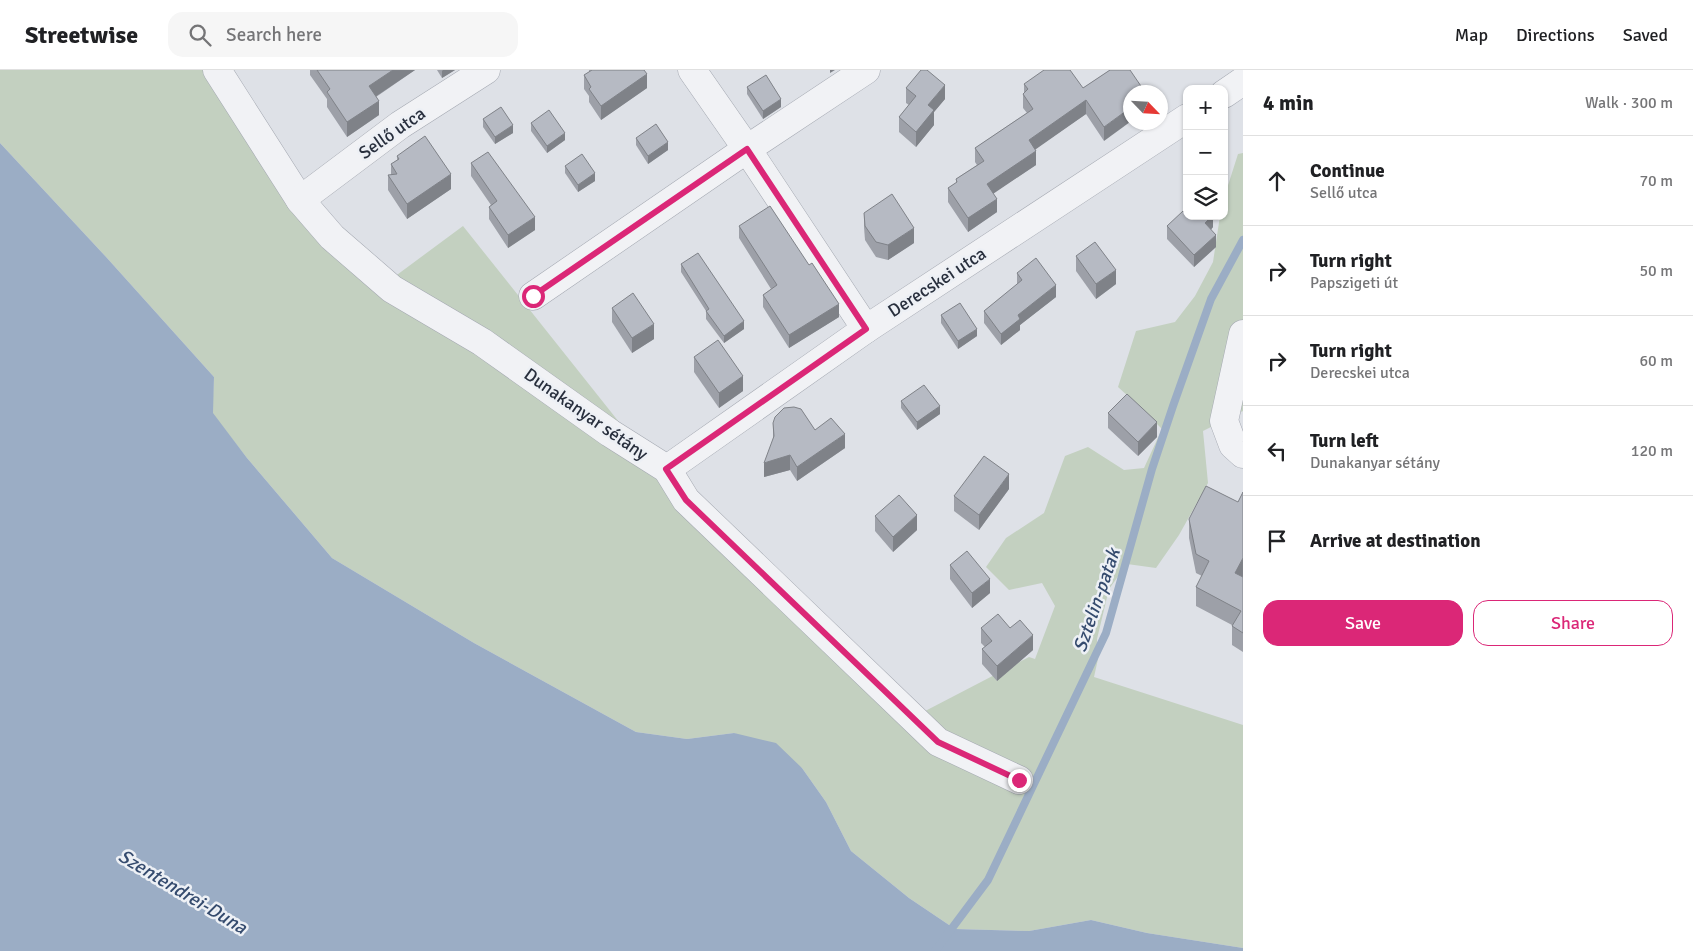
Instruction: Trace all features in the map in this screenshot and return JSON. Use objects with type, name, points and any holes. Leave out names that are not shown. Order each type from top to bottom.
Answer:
[{"type":"street","name":"Dunakanyar sétány","points":[[217,70],[300,200],[332,237],[392,289],[482,342],[610,433],[666,469],[686,500],[938,742],[1019,780]]},
{"type":"street","name":"Sellő utca","points":[[300,200],[400,125],[486,70]]},
{"type":"street","points":[[692,70],[747,149],[866,329]]},
{"type":"street","points":[[533,296],[866,70]]},
{"type":"street","points":[[1228,91],[1243,81]]},
{"type":"street","name":"Derecskei utca","points":[[666,469],[866,329],[1183,121]]},
{"type":"street","points":[[1243,334],[1224,422],[1233,445],[1243,454]]},
{"type":"green space","points":[[0,70],[227,70],[364,268],[386,283],[463,226],[650,461],[904,722],[1029,657],[1035,659],[1055,606],[1042,583],[1009,590],[986,567],[1006,538],[1044,513],[1065,456],[1088,447],[1124,470],[1144,468],[1162,429],[1118,387],[1136,331],[1175,322],[1195,296],[1213,262],[1219,220],[1228,220],[1228,185],[1238,154],[1243,153],[1243,411],[1203,431],[1208,483],[1179,535],[1156,568],[1127,564],[1109,589],[1097,639],[1098,659],[1094,677],[1243,725],[1243,948],[1147,933],[1091,920],[1029,931],[955,929],[909,898],[851,851],[826,802],[802,768],[734,733],[687,739],[636,732],[474,643],[332,558],[247,458],[212,413],[214,377],[0,143]]},
{"type":"water","name":"Szentendrei-Duna","points":[[0,143],[214,377],[213,413],[247,458],[332,558],[474,643],[636,732],[687,739],[734,733],[776,743],[802,768],[826,802],[851,851],[909,898],[955,929],[1029,931],[1091,920],[1147,933],[1243,948],[1243,951],[0,951]]},
{"type":"building","points":[[317,70],[393,70],[369,86],[379,101],[347,122],[327,92],[330,89]]},
{"type":"building","points":[[592,70],[644,70],[647,74],[601,106],[589,89],[591,87],[584,75]]},
{"type":"building","points":[[921,70],[927,70],[945,85],[928,105],[934,110],[916,132],[899,117],[916,96],[906,88]]},
{"type":"building","points":[[1044,70],[1070,70],[1083,88],[1110,70],[1130,70],[1140,85],[1123,85],[1123,113],[1104,127],[1086,100],[1029,140],[1036,151],[987,184],[997,199],[968,218],[948,188],[957,182],[956,179],[984,161],[975,148],[1033,109],[1023,94],[1028,89],[1024,84]]},
{"type":"building","points":[[766,75],[781,99],[763,111],[747,87]]},
{"type":"building","points":[[501,107],[513,125],[495,137],[483,119]]},
{"type":"building","points":[[549,110],[565,133],[547,146],[531,123]]},
{"type":"building","points":[[656,124],[668,142],[648,156],[636,138]]},
{"type":"building","points":[[425,136],[451,174],[407,204],[388,175],[397,174],[391,164],[399,159],[397,156]]},
{"type":"building","points":[[488,152],[535,217],[508,235],[489,207],[497,201],[471,163]]},
{"type":"building","points":[[582,154],[595,173],[578,185],[565,166]]},
{"type":"building","points":[[892,194],[914,228],[888,245],[876,242],[865,226],[864,213]]},
{"type":"building","points":[[770,206],[809,265],[812,263],[839,304],[789,335],[763,295],[777,285],[739,226]]},
{"type":"building","points":[[1183,211],[1183,220],[1208,220],[1205,223],[1216,235],[1194,255],[1167,226]]},
{"type":"building","points":[[1095,242],[1116,270],[1096,284],[1076,256]]},
{"type":"building","points":[[698,253],[744,321],[724,336],[706,311],[709,309],[681,264]]},
{"type":"building","points":[[1036,258],[1056,285],[1018,315],[1020,319],[1001,334],[984,311],[1022,280],[1017,273]]},
{"type":"building","points":[[633,293],[654,324],[632,338],[612,308]]},
{"type":"building","points":[[960,303],[977,329],[958,341],[941,315]]},
{"type":"building","points":[[718,340],[743,376],[719,393],[694,357]]},
{"type":"building","points":[[924,385],[940,406],[917,422],[901,401]]},
{"type":"building","points":[[1127,394],[1157,422],[1138,442],[1108,413]]},
{"type":"building","points":[[794,407],[801,409],[815,430],[831,418],[845,434],[797,467],[790,455],[764,463],[774,436],[773,423],[775,417],[784,408]]},
{"type":"building","points":[[984,456],[1009,474],[979,515],[954,496]]},
{"type":"building","points":[[1206,486],[1238,502],[1243,492],[1243,558],[1235,573],[1243,577],[1243,633],[1232,626],[1241,611],[1196,587],[1209,561],[1196,554],[1189,519]]},
{"type":"building","points":[[899,495],[917,515],[893,537],[875,516]]},
{"type":"building","points":[[967,551],[990,579],[972,593],[950,565]]},
{"type":"building","points":[[998,614],[1010,628],[1020,620],[1033,635],[997,666],[982,649],[992,641],[981,628]]},
{"type":"waterway","name":"Sztelin-patak","points":[[935,951],[988,880],[1106,633],[1152,469],[1173,406],[1211,299],[1243,240]]},
{"type":"route","points":[[533,296],[747,149],[866,329],[666,469],[686,500],[938,742],[1019,780]]}]
